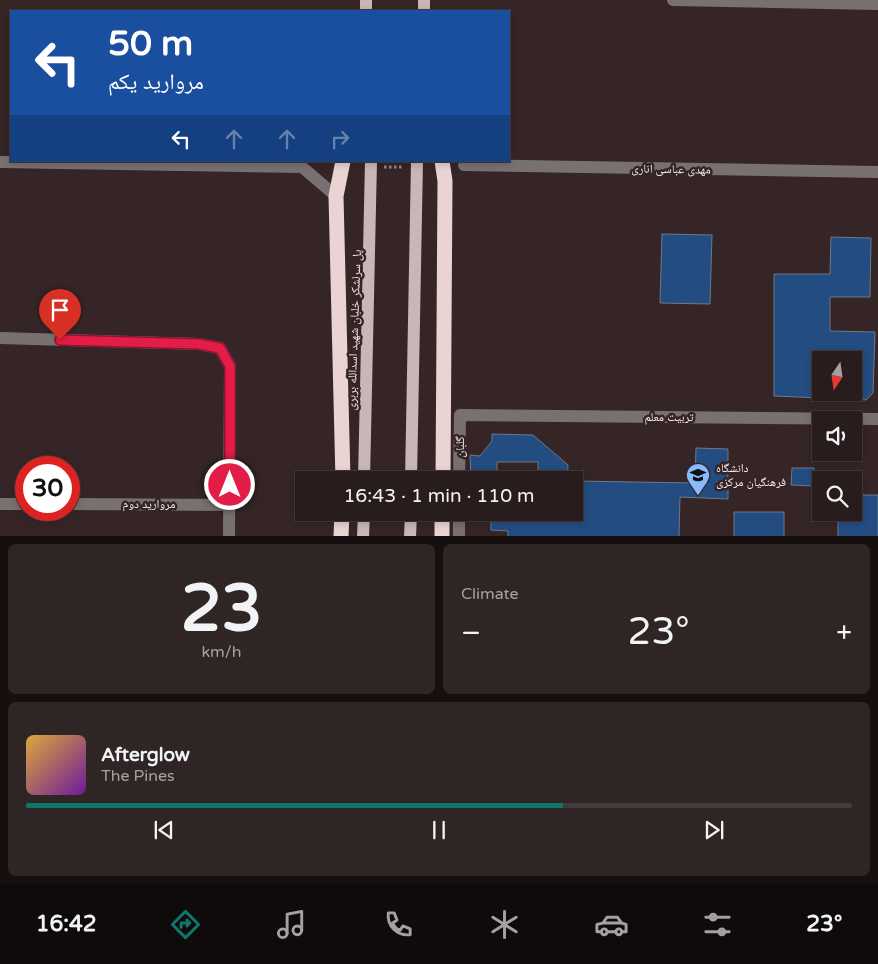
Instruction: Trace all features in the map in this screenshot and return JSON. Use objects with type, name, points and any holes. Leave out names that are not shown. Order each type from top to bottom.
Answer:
[{"type":"highway","points":[[343,162],[336,196],[343,471]]},
{"type":"highway","points":[[442,162],[445,180],[443,471]]},
{"type":"highway","points":[[341,536],[342,521]]},
{"type":"highway","points":[[442,521],[442,536]]},
{"type":"main road","name":"پل سرلشکر خلبان شهید اسدالله بربری","points":[[364,471],[370,162]]},
{"type":"main road","points":[[411,471],[417,162]]},
{"type":"main road","points":[[364,521],[364,536]]},
{"type":"main road","points":[[410,536],[411,521]]},
{"type":"street","points":[[673,0],[878,4]]},
{"type":"street","points":[[0,162],[302,167],[336,196]]},
{"type":"street","name":"مهدی عباسی اناری","points":[[464,165],[878,172]]},
{"type":"street","points":[[0,338],[199,344],[220,348],[230,366],[229,536]]},
{"type":"street","name":"تربیت معلم","points":[[460,415],[878,418]]},
{"type":"street","name":"گلبان","points":[[459,471],[460,415]]},
{"type":"street","points":[[0,504],[15,504]]},
{"type":"street","name":"مروارید دوم","points":[[80,504],[230,505]]},
{"type":"street","points":[[459,521],[459,536]]},
{"type":"building","points":[[662,234],[712,235],[710,304],[660,303]]},
{"type":"building","points":[[831,237],[871,238],[870,297],[830,297],[830,331],[875,332],[873,393],[866,400],[862,400],[862,351],[812,351],[812,398],[774,396],[774,274],[830,274]]},
{"type":"building","points":[[492,434],[533,435],[568,465],[568,471],[538,471],[538,462],[497,462],[497,471],[471,471],[470,455],[480,456],[492,441]]},
{"type":"building","points":[[696,448],[728,449],[728,499],[680,497],[679,536],[508,536],[508,531],[491,530],[491,521],[583,521],[583,481],[695,483]]},
{"type":"building","points":[[792,468],[814,468],[814,471],[812,471],[812,486],[791,485]]},
{"type":"building","points":[[862,495],[878,495],[878,536],[838,536],[838,521],[862,521]]},
{"type":"building","points":[[734,512],[784,512],[784,536],[734,536]]},
{"type":"place","name":"دانشگاه فرهنگیان مرکزی","points":[[698,496]]},
{"type":"route","points":[[60,340],[199,344],[220,348],[230,366],[230,485]]}]
